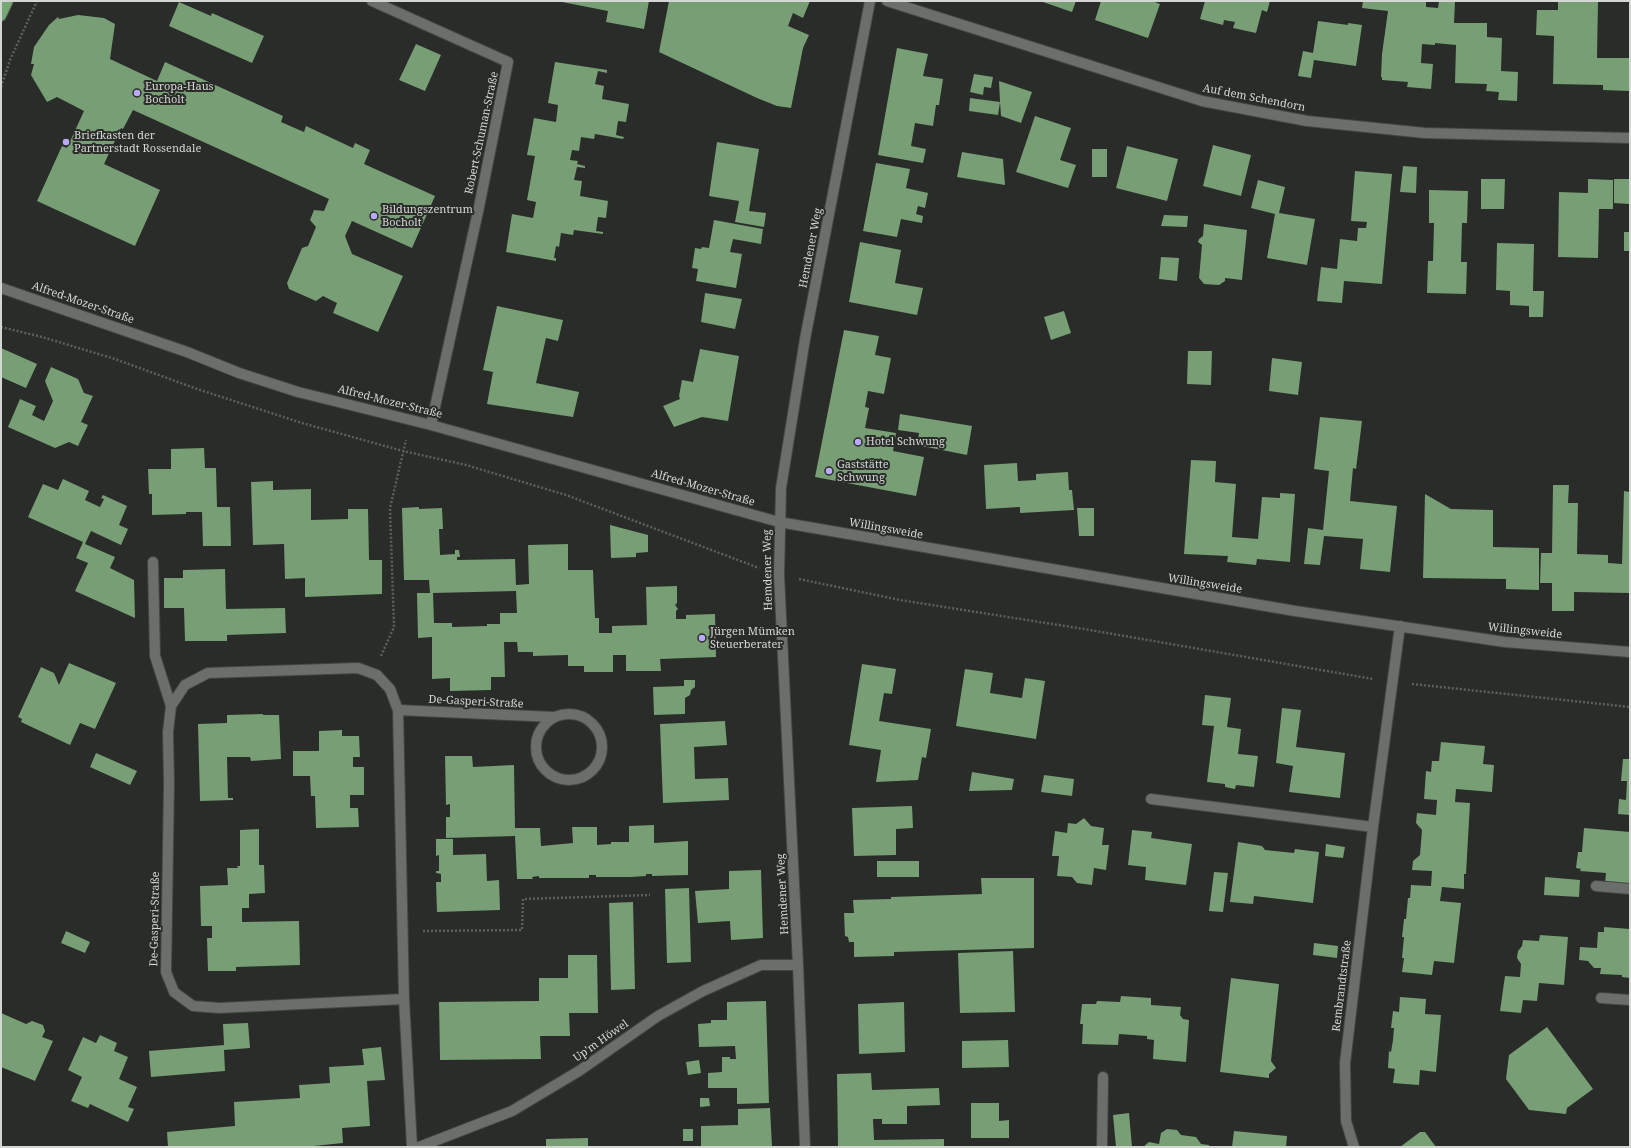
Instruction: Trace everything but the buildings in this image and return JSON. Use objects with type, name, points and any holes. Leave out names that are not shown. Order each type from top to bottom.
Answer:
[{"type":"main road","points":[[1,16],[8,1]]},
{"type":"street","name":"Robert-Schuman-Straße","points":[[372,1],[508,62],[479,207],[431,425]]},
{"type":"street","name":"Hemdener Weg","points":[[805,1147],[798,965],[779,575],[779,522],[781,488],[805,339],[870,1]]},
{"type":"street","name":"Auf dem Schendorn","points":[[887,1],[1202,101],[1307,121],[1425,133],[1630,138]]},
{"type":"street","name":"Alfred-Mozer-Straße","points":[[1,288],[187,352],[239,373],[298,392],[431,425],[779,522]]},
{"type":"street","name":"Willingsweide","points":[[779,522],[1167,590],[1400,626],[1505,642],[1630,652]]},
{"type":"street","name":"De-Gasperi-Straße","points":[[153,562],[156,656],[171,706],[168,732],[169,784],[166,972],[174,992],[193,1006],[220,1008],[404,999]]},
{"type":"street","name":"Rembrandtstraße","points":[[1354,1147],[1346,1121],[1345,1063],[1373,827],[1400,626]]},
{"type":"street","name":"De-Gasperi-Straße","points":[[171,706],[185,684],[208,673],[358,668],[377,675],[390,689],[398,710],[404,999],[412,1147]]},
{"type":"street","name":"De-Gasperi-Straße","points":[[398,710],[554,717],[565,714],[577,714],[587,719],[595,726],[603,745],[602,755],[598,765],[590,773],[581,778],[571,780],[561,779],[550,775],[542,766],[536,745],[539,734],[545,724],[554,717]]},
{"type":"street","points":[[1151,799],[1373,827]]},
{"type":"street","points":[[1596,886],[1630,889]]},
{"type":"street","name":"Up'm Höwel","points":[[419,1147],[512,1112],[579,1071],[658,1016],[704,991],[761,965],[798,965]]},
{"type":"street","points":[[1601,998],[1630,1000]]},
{"type":"street","points":[[1102,1147],[1103,1077]]},
{"type":"path","points":[[1,87],[10,60],[37,1]]},
{"type":"path","points":[[1,327],[42,337],[115,359],[196,389],[302,423],[404,451],[466,465],[566,495],[779,575],[900,600],[1092,631],[1393,683],[1630,707]]},
{"type":"path","points":[[377,675],[381,656],[394,626],[390,508],[412,420]]},
{"type":"path","points":[[402,931],[522,930],[523,899],[650,895]]},
{"type":"place","name":"Europa-Haus Bocholt","points":[[137,93]]},
{"type":"place","name":"Briefkasten der Partnerstadt Rossendale","points":[[66,142]]},
{"type":"place","name":"Bildungszentrum Bocholt","points":[[374,216]]},
{"type":"place","name":"Hotel Schwung","points":[[858,442]]},
{"type":"place","name":"Gaststätte Schwung","points":[[829,471]]},
{"type":"place","name":"Jürgen Mümken Steuerberater","points":[[702,638]]}]
